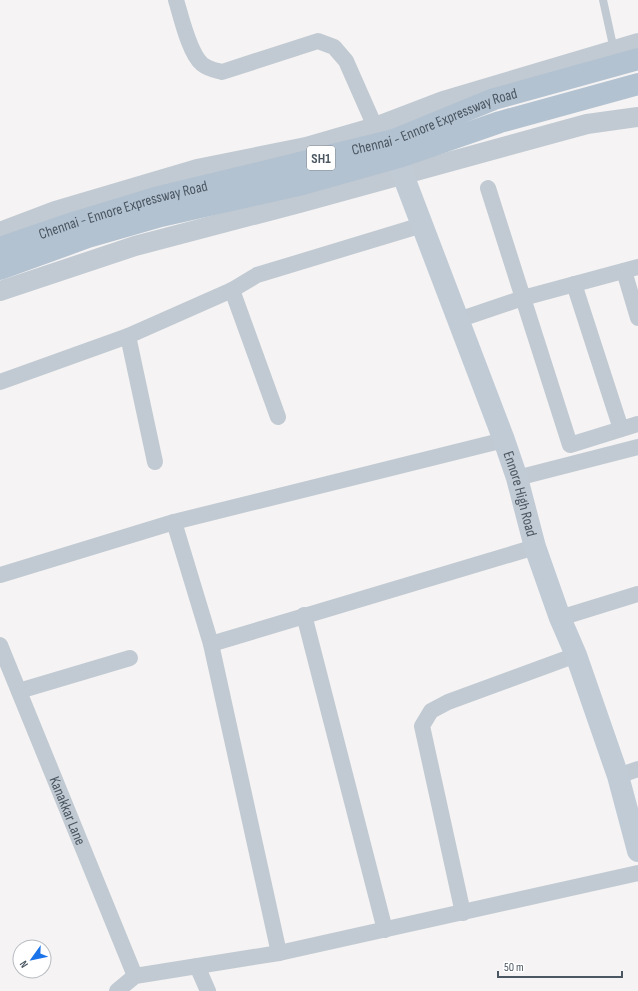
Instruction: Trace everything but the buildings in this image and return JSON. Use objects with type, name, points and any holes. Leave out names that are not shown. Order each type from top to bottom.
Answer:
[{"type":"main road","name":"Chennai - Ennore Expressway Road","points":[[0,269],[88,236],[162,216],[303,184],[391,149],[494,99],[615,57],[638,59]]},
{"type":"main road","name":"Chennai - Ennore Expressway Road","points":[[0,248],[73,223],[155,198],[391,149],[500,122],[638,84]]},
{"type":"main road","name":"Ennore High Road","points":[[391,149],[422,225],[504,440],[517,478],[535,547],[560,618],[576,655],[618,776],[638,851]]},
{"type":"street","points":[[176,0],[192,51],[200,63],[210,69],[222,72],[318,41],[334,47],[346,61],[391,149]]},
{"type":"street","points":[[615,57],[638,43]]},
{"type":"street","points":[[0,232],[55,211],[197,169],[306,147],[391,149],[638,117]]},
{"type":"street","points":[[0,291],[135,246],[391,149]]},
{"type":"street","points":[[488,188],[570,445],[638,424]]},
{"type":"street","points":[[0,382],[128,336],[232,290],[257,275],[422,225]]},
{"type":"street","points":[[458,320],[523,298],[631,269],[638,318]]},
{"type":"street","points":[[574,284],[621,430]]},
{"type":"street","points":[[232,290],[278,417]]},
{"type":"street","points":[[128,336],[155,462]]},
{"type":"street","points":[[0,575],[174,522],[504,440]]},
{"type":"street","points":[[517,478],[638,447]]},
{"type":"street","points":[[174,522],[211,644],[279,953]]},
{"type":"street","points":[[211,644],[535,547]]},
{"type":"street","points":[[560,618],[638,594]]},
{"type":"street","points":[[304,615],[385,930]]},
{"type":"street","name":"Kanakkar Lane","points":[[0,645],[135,976]]},
{"type":"street","points":[[463,913],[422,726],[431,711],[448,702],[576,655]]},
{"type":"street","points":[[19,691],[130,658]]},
{"type":"street","points":[[618,776],[638,769]]},
{"type":"street","points":[[117,991],[135,976],[279,953],[638,873]]},
{"type":"street","points":[[198,966],[208,991]]},
{"type":"lane","points":[[603,0],[615,57]]}]
